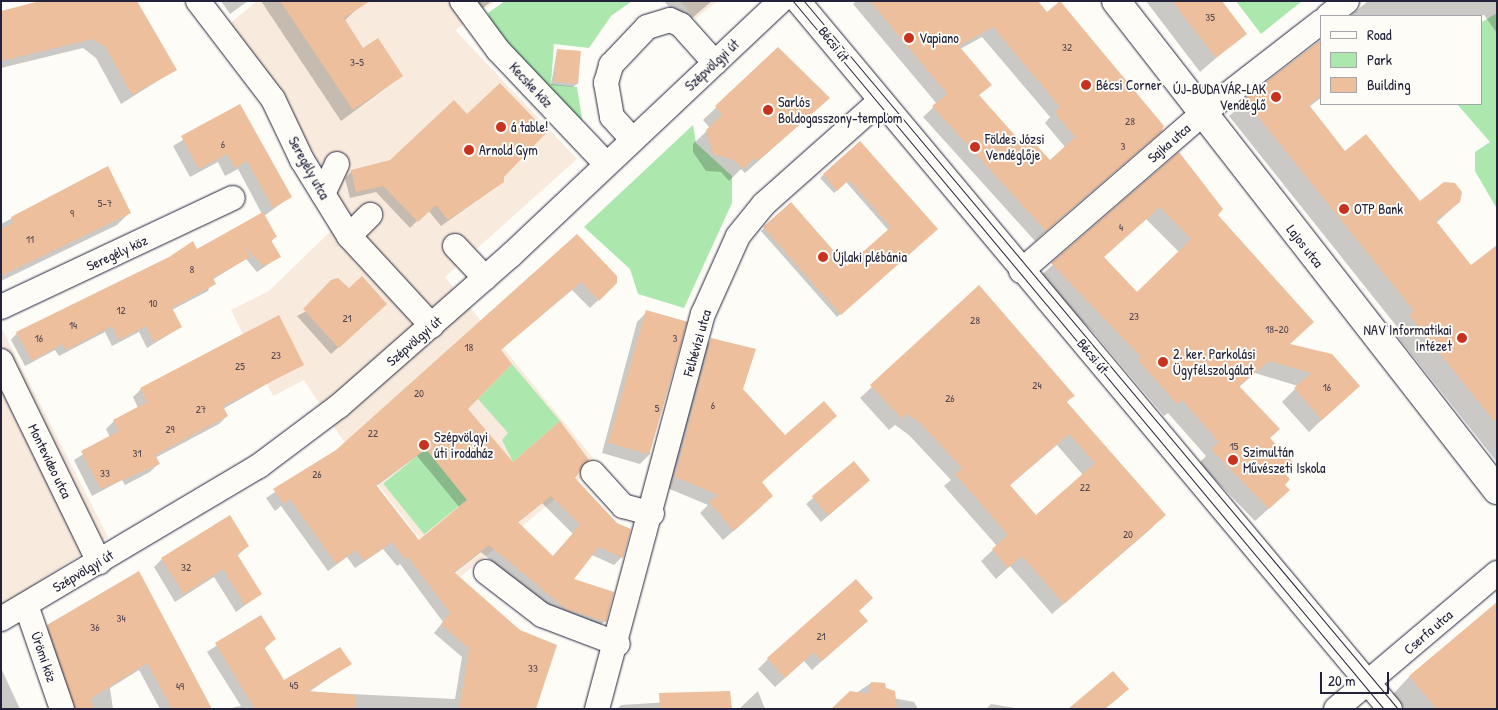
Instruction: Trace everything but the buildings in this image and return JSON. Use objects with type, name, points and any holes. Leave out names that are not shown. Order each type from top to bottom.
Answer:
[{"type":"main road","name":"Lajos utca","points":[[1116,1],[1201,115],[1497,490]]},
{"type":"street","name":"Seregély utca","points":[[198,1],[273,99],[323,194],[349,236],[432,326]]},
{"type":"street","name":"Kecske köz","points":[[462,1],[498,50],[606,164]]},
{"type":"street","name":"Szépvölgyi út","points":[[1,619],[259,466],[339,406],[485,278],[781,1]]},
{"type":"street","name":"Bécsi út","points":[[798,1],[1021,271],[1390,709]]},
{"type":"street","points":[[1329,15],[1346,1]]},
{"type":"street","points":[[632,139],[612,117],[606,83],[611,65],[648,27],[670,20],[681,24],[715,63]]},
{"type":"street","name":"Sajka utca","points":[[1021,271],[1201,115],[1320,23]]},
{"type":"street","name":"Felhévízi utca","points":[[597,709],[618,644],[703,314],[738,236],[764,204],[880,102]]},
{"type":"street","points":[[323,194],[337,164]]},
{"type":"street","name":"Seregély köz","points":[[1,307],[233,198]]},
{"type":"street","points":[[349,236],[370,215]]},
{"type":"street","points":[[455,246],[485,278]]},
{"type":"street","name":"Montevideo utca","points":[[1,361],[99,562]]},
{"type":"street","points":[[593,473],[623,506],[652,514]]},
{"type":"street","points":[[486,572],[542,615],[618,644]]},
{"type":"street","name":"Cserfa utca","points":[[1336,709],[1497,573]]},
{"type":"street","name":"Ürömi köz","points":[[26,605],[62,709]]},
{"type":"shaded area","points":[[257,1],[496,1],[455,30],[577,159],[445,277],[598,464],[454,582],[340,436],[304,380],[273,396],[231,310],[269,291],[340,222],[221,31]]},
{"type":"shaded area","points":[[680,1],[717,1],[695,19]]},
{"type":"shaded area","points":[[1,327],[108,537],[1,606]]},
{"type":"green space","points":[[505,1],[632,1],[611,16],[589,48],[554,44],[551,84],[577,87],[584,131],[495,38],[488,13]]},
{"type":"green space","points":[[1236,1],[1302,1],[1261,34]]},
{"type":"green space","points":[[1497,13],[1497,209],[1475,171],[1475,152],[1490,142],[1458,105],[1483,105],[1483,21]]},
{"type":"green space","points":[[693,125],[696,143],[732,176],[732,203],[684,308],[638,294],[630,269],[584,227]]},
{"type":"green space","points":[[512,364],[560,421],[513,462],[502,440],[508,433],[478,399]]},
{"type":"green space","points":[[426,449],[467,500],[424,534],[383,484]]},
{"type":"tram line","points":[[793,1],[1384,709]]},
{"type":"tram line","points":[[804,1],[1398,709]]},
{"type":"place","name":"Vapiano","points":[[909,38]]},
{"type":"place","name":"Bécsi Corner","points":[[1086,85]]},
{"type":"place","name":"ÚJ-BUDAVÁR-LAK Vendéglő","points":[[1276,97]]},
{"type":"place","name":"Sarlós Boldogasszony-templom","points":[[768,110]]},
{"type":"place","name":"á table!","points":[[501,127]]},
{"type":"place","name":"Földes Józsi Vendéglője","points":[[975,147]]},
{"type":"place","name":"Arnold Gym","points":[[469,150]]},
{"type":"place","name":"OTP Bank","points":[[1344,209]]},
{"type":"place","name":"Újlaki plébánia","points":[[823,257]]},
{"type":"place","name":"NAV Informatikai Intézet","points":[[1462,338]]},
{"type":"place","name":"2. ker. Parkolási Ügyfélszolgálat","points":[[1163,362]]},
{"type":"place","name":"Szépvölgyi úti irodaház","points":[[424,445]]},
{"type":"place","name":"Szimultán Művészeti Iskola","points":[[1233,460]]}]
